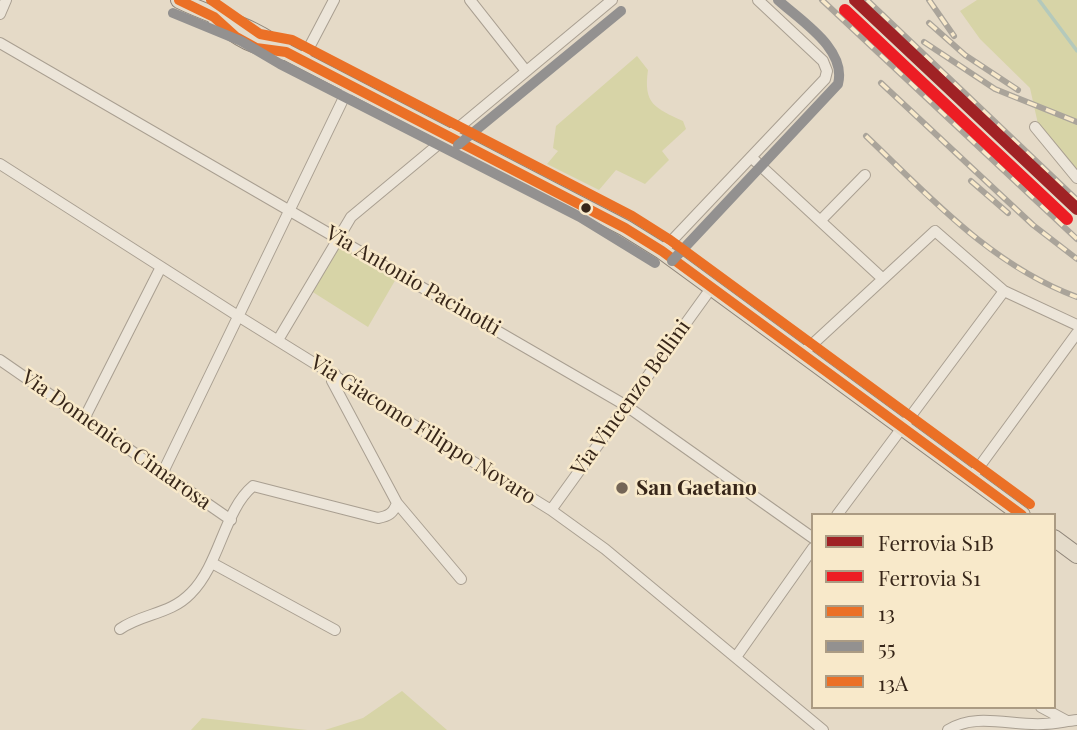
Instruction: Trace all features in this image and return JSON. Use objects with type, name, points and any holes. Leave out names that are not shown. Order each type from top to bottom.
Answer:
[{"type":"main road","points":[[179,0],[214,17],[243,24],[263,33],[302,61],[587,205],[662,251],[1019,513]]},
{"type":"main road","points":[[1056,539],[1076,553]]},
{"type":"street","points":[[0,14],[6,0]]},
{"type":"street","points":[[302,61],[334,0]]},
{"type":"street","points":[[470,0],[526,71]]},
{"type":"street","points":[[662,251],[825,79],[827,71],[823,61],[758,0]]},
{"type":"street","points":[[278,340],[351,217],[606,2]]},
{"type":"street","name":"Via Antonio Pacinotti","points":[[0,43],[625,405],[811,537]]},
{"type":"street","points":[[163,472],[350,85]]},
{"type":"street","points":[[1035,127],[1077,178]]},
{"type":"street","points":[[751,157],[883,279]]},
{"type":"street","name":"Via Giacomo Filippo Novaro","points":[[0,164],[238,316],[551,510],[736,657],[822,730]]},
{"type":"street","points":[[820,221],[865,175]]},
{"type":"street","points":[[803,353],[935,231],[1004,291],[1077,325]]},
{"type":"street","points":[[85,417],[161,267]]},
{"type":"street","name":"Via Vincenzo Bellini","points":[[551,510],[712,287]]},
{"type":"street","points":[[838,513],[1004,291]]},
{"type":"street","points":[[971,478],[1077,333]]},
{"type":"street","name":"Via Domenico Cimarosa","points":[[0,360],[231,520]]},
{"type":"street","points":[[335,374],[332,381],[336,391],[397,503],[461,579]]},
{"type":"street","points":[[120,629],[133,620],[148,618],[176,606],[197,587],[212,563],[231,520],[253,486],[378,518],[388,516],[397,503]]},
{"type":"street","points":[[736,657],[811,551]]},
{"type":"street","points":[[212,563],[335,629]]},
{"type":"street","points":[[1046,709],[1072,720]]},
{"type":"street","points":[[948,730],[957,724],[975,721],[1044,724],[1072,720]]},
{"type":"shaded area","points":[[977,0],[1077,0],[1077,169],[1038,124],[1030,88],[980,39],[960,11]]},
{"type":"shaded area","points":[[637,56],[648,70],[649,98],[658,108],[683,121],[686,129],[662,151],[669,160],[645,184],[616,170],[599,190],[547,164],[558,151],[553,148],[556,126]]},
{"type":"shaded area","points":[[339,237],[400,272],[368,327],[308,289]]},
{"type":"shaded area","points":[[402,691],[447,730],[325,730],[363,718]]},
{"type":"shaded area","points":[[202,718],[307,730],[191,730]]},
{"type":"waterway","points":[[1039,0],[1077,51]]},
{"type":"railway","points":[[822,0],[1077,239]]},
{"type":"railway","points":[[867,0],[1077,200]]},
{"type":"railway","points":[[929,0],[954,36]]},
{"type":"railway","points":[[929,23],[965,55],[1018,90]]},
{"type":"railway","points":[[924,42],[995,89],[1077,122]]},
{"type":"railway","points":[[881,83],[1033,225],[1077,259]]},
{"type":"railway","points":[[866,136],[938,205],[989,248],[1017,267],[1077,297]]},
{"type":"railway","points":[[971,181],[1008,213]]},
{"type":"rail line","name":"S1B","points":[[855,0],[1077,209]]},
{"type":"rail line","name":"S1","points":[[845,10],[1067,219]]},
{"type":"transit line","name":"13","points":[[179,0],[214,17],[236,37],[256,48],[286,52],[625,228],[662,251],[1019,513]]},
{"type":"transit line","name":"13A","points":[[211,0],[260,34],[292,40],[632,216],[670,240],[1030,504]]},
{"type":"transit line","name":"55","points":[[672,261],[838,84],[839,71],[829,48],[778,0]]},
{"type":"transit line","name":"55","points":[[458,145],[621,11]]},
{"type":"transit line","name":"55","points":[[173,13],[241,41],[280,64],[580,217],[655,263]]},
{"type":"place","name":"San Gaetano","points":[[622,488]]}]
